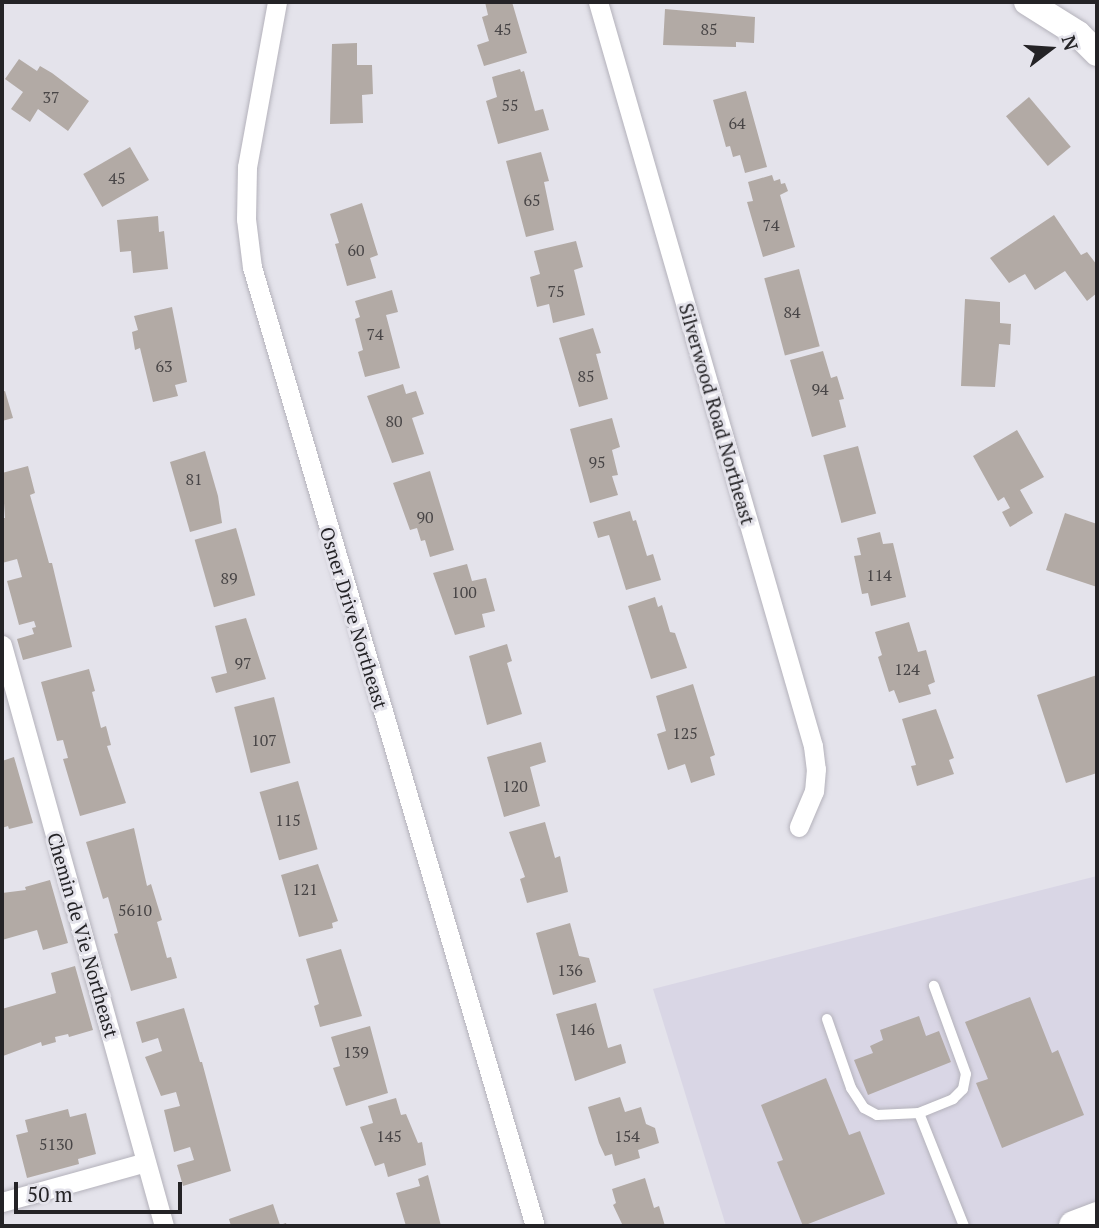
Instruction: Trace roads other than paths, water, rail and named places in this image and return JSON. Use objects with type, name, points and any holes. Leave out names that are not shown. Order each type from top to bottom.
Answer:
[{"type":"main road","points":[[1032,3],[1078,34],[1097,53]]},
{"type":"main road","points":[[1074,1226],[1097,1217]]},
{"type":"street","name":"Osner Drive Northeast","points":[[277,2],[247,167],[246,219],[252,267],[535,1226]]},
{"type":"street","name":"Silverwood Road Northeast","points":[[598,2],[813,747],[816,769],[814,791],[799,827]]},
{"type":"street","name":"Chemin de Vie Northeast","points":[[2,645],[146,1162],[159,1225]]},
{"type":"street","points":[[2,1202],[146,1162]]},
{"type":"lane","points":[[827,1019],[851,1088],[864,1108],[877,1115],[919,1112],[953,1099],[962,1089],[966,1074],[958,1045],[934,986]]},
{"type":"lane","points":[[919,1112],[964,1226]]}]
